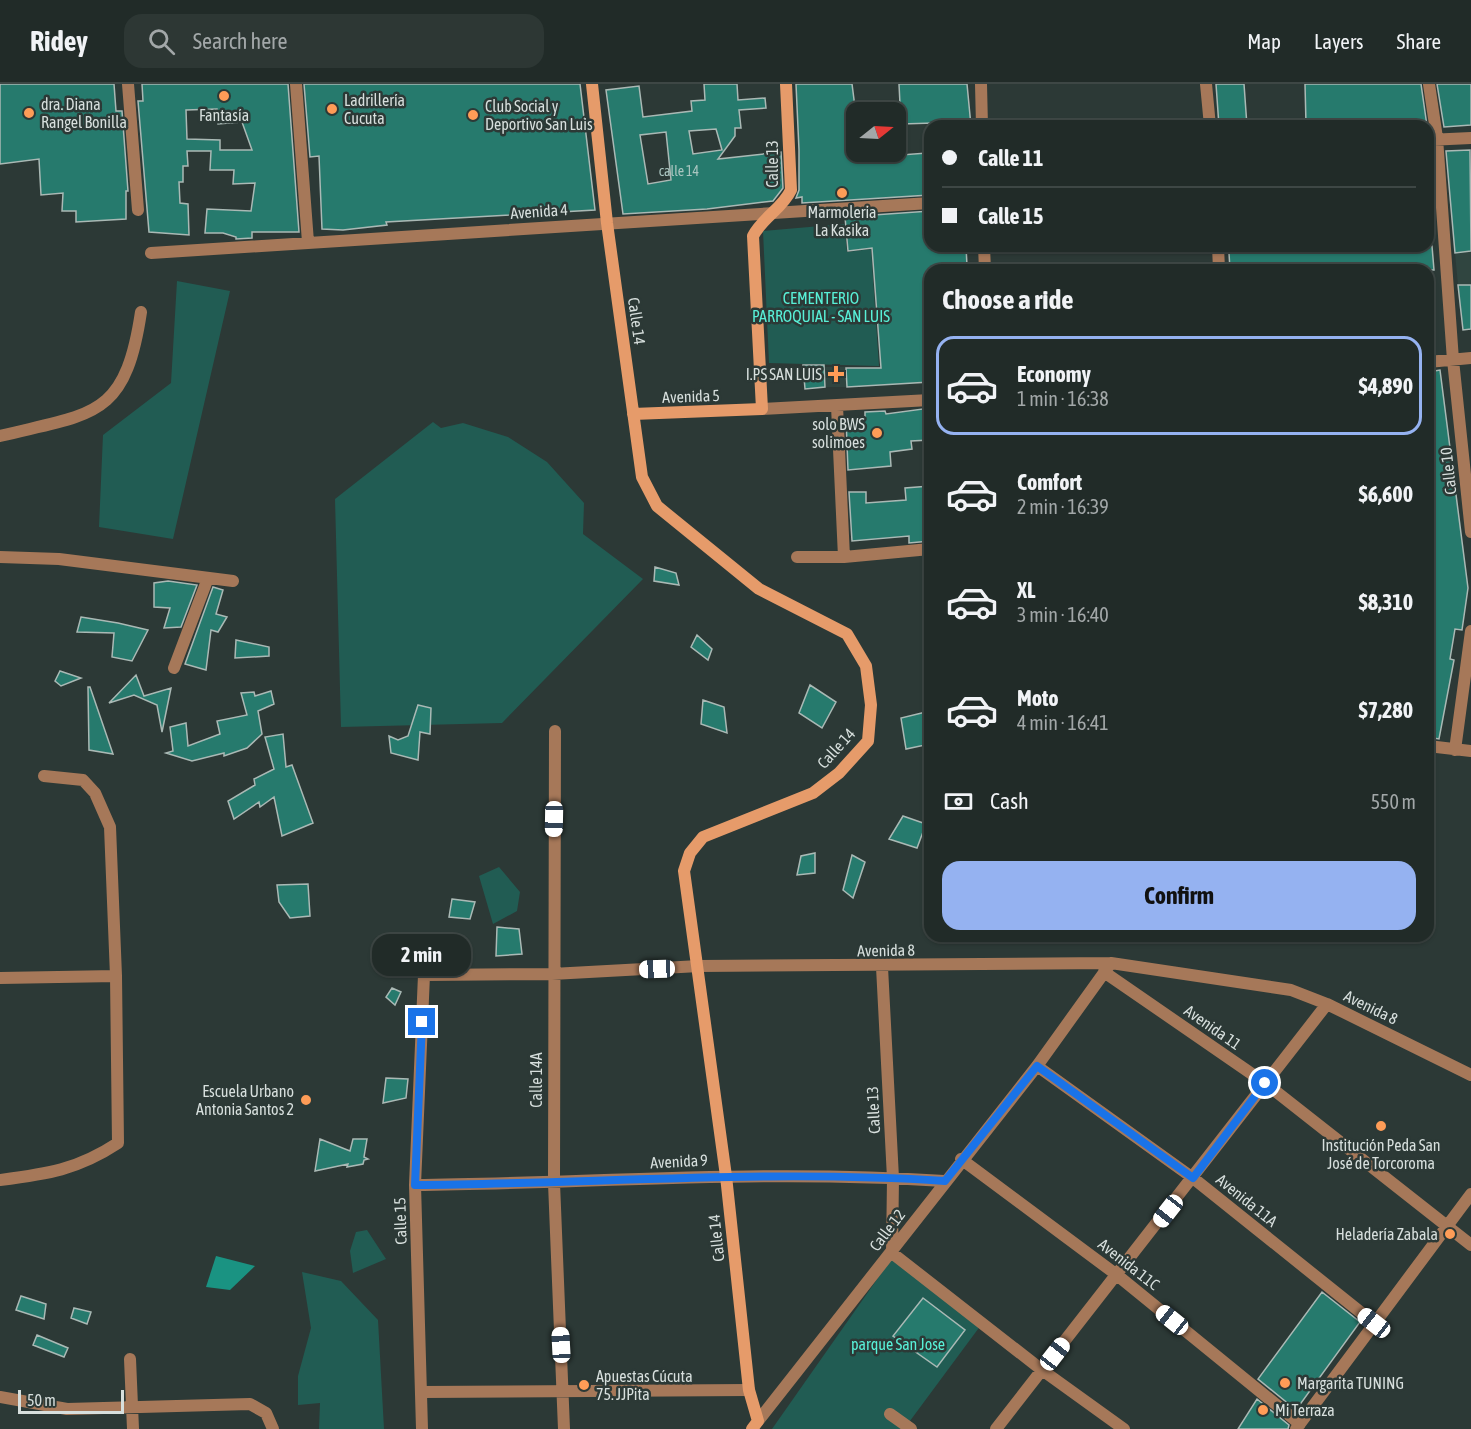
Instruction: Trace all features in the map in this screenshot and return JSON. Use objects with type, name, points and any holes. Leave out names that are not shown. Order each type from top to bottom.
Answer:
[{"type":"street","points":[[128,84],[138,210]]},
{"type":"street","points":[[296,84],[308,242]]},
{"type":"street","name":"Calle 14","points":[[592,84],[607,223],[642,477],[657,506],[759,589],[847,633],[866,666],[872,705],[868,741],[839,773],[813,793],[703,837],[690,853],[684,871],[699,966],[726,1176],[755,1425]]},
{"type":"street","name":"Calle 13","points":[[762,409],[753,236],[759,225],[785,202],[791,190],[786,84]]},
{"type":"street","points":[[981,84],[981,120]]},
{"type":"street","points":[[1206,84],[1209,120]]},
{"type":"street","name":"Calle 10","points":[[1429,84],[1432,120]]},
{"type":"street","points":[[1434,139],[1471,138]]},
{"type":"street","name":"Calle 10","points":[[1434,150],[1471,532]]},
{"type":"street","name":"Avenida 4","points":[[151,253],[607,223],[769,216],[924,203]]},
{"type":"street","points":[[0,436],[88,414],[114,395],[127,373],[136,348],[141,312]]},
{"type":"street","points":[[1434,362],[1471,358]]},
{"type":"street","name":"Avenida 5","points":[[633,414],[924,400]]},
{"type":"street","points":[[837,406],[844,557]]},
{"type":"street","points":[[797,557],[844,557],[924,550]]},
{"type":"street","points":[[0,557],[59,559],[233,581]]},
{"type":"street","points":[[174,668],[208,578]]},
{"type":"street","points":[[1455,750],[1471,631]]},
{"type":"street","name":"Calle 14A","points":[[555,730],[552,974],[554,1183],[564,1429]]},
{"type":"street","points":[[1434,747],[1471,751]]},
{"type":"street","points":[[0,1180],[57,1172],[101,1154],[118,1143],[116,976],[110,827],[95,793],[83,780],[44,776]]},
{"type":"street","name":"Avenida 8","points":[[424,975],[552,974],[699,966],[1107,967],[1291,990],[1327,1004],[1471,1075]]},
{"type":"street","name":"Calle 13","points":[[882,967],[893,1178],[892,1252]]},
{"type":"street","name":"Calle 12","points":[[755,1425],[892,1252],[961,1159],[1037,1066],[1107,967]]},
{"type":"street","name":"Avenida 11","points":[[1107,967],[1265,1083],[1471,1245]]},
{"type":"street","name":"Calle 15","points":[[422,1429],[415,1185],[424,975]]},
{"type":"street","points":[[0,978],[116,976]]},
{"type":"street","points":[[996,1429],[1327,1004]]},
{"type":"street","name":"Avenida 11A","points":[[1037,1066],[1193,1178],[1374,1323]]},
{"type":"street","name":"Avenida 11C","points":[[961,1159],[1117,1275],[1298,1427]]},
{"type":"street","name":"Avenida 9","points":[[415,1185],[554,1183],[726,1176],[893,1178],[945,1181]]},
{"type":"street","points":[[1298,1427],[1471,1194]]},
{"type":"street","points":[[892,1252],[1042,1370],[1124,1429]]},
{"type":"street","points":[[130,1359],[133,1429]]},
{"type":"street","points":[[422,1392],[750,1390]]},
{"type":"street","points":[[0,1398],[67,1408],[250,1404],[266,1413],[273,1429]]},
{"type":"street","points":[[890,1414],[911,1429]]},
{"type":"shaded area","points":[[1471,251],[1471,285],[1458,285],[1455,253]]},
{"type":"shaded area","name":"I.PS SAN LUIS","points":[[825,367],[845,367],[847,387],[826,387]]},
{"type":"shaded area","points":[[216,1256],[255,1266],[230,1290],[206,1287]]},
{"type":"green space","name":"CEMENTERIO PARROQUIAL - SAN LUIS","points":[[844,224],[847,252],[871,249],[879,366],[769,363],[763,231]]},
{"type":"green space","points":[[177,281],[230,291],[173,539],[99,527],[103,435],[171,383]]},
{"type":"green space","points":[[433,422],[441,428],[463,423],[508,437],[547,462],[584,503],[583,534],[643,579],[502,723],[341,727],[335,499]]},
{"type":"green space","points":[[499,867],[520,892],[517,911],[493,924],[479,876]]},
{"type":"green space","points":[[367,1230],[386,1259],[353,1273],[350,1251],[356,1232]]},
{"type":"green space","name":"parque San Jose","points":[[892,1258],[981,1325],[904,1429],[772,1429]]},
{"type":"green space","points":[[302,1272],[341,1281],[378,1320],[384,1429],[319,1429],[320,1403],[298,1405],[298,1376],[311,1328]]},
{"type":"building","points":[[0,84],[114,84],[116,111],[122,111],[128,191],[126,191],[126,219],[76,222],[76,211],[62,211],[63,193],[41,195],[39,159],[0,164]]},
{"type":"building","points":[[142,84],[288,84],[299,232],[252,232],[252,238],[236,239],[236,237],[223,233],[205,233],[207,209],[251,211],[255,183],[233,184],[234,170],[210,170],[211,151],[187,151],[188,166],[183,166],[183,182],[179,182],[180,203],[188,204],[189,235],[149,232],[138,101],[143,101]],"holes":[[[217,109],[218,124],[242,122],[252,150],[220,150],[220,140],[187,139],[186,110]]]},
{"type":"building","points":[[304,84],[580,84],[595,210],[386,222],[387,225],[343,230],[322,229],[319,156],[310,157]]},
{"type":"building","points":[[704,84],[737,84],[738,100],[765,98],[766,108],[739,110],[741,128],[735,128],[735,136],[718,159],[781,152],[783,188],[773,201],[707,209],[623,214],[606,90],[639,86],[643,117],[692,111],[691,101],[705,100]],"holes":[[[716,129],[722,150],[693,154],[689,131]],[[666,132],[671,180],[648,184],[640,135]]]},
{"type":"building","points":[[796,84],[852,84],[854,102],[846,102],[846,162],[906,162],[906,155],[924,153],[924,195],[802,203],[802,197],[796,198],[799,190]]},
{"type":"building","points":[[899,84],[967,84],[970,120],[924,120],[924,123],[906,124],[906,102],[900,102]]},
{"type":"building","points":[[1216,84],[1244,84],[1247,120],[1219,120]]},
{"type":"building","points":[[1305,84],[1421,84],[1426,120],[1306,120]]},
{"type":"building","points":[[1437,84],[1471,84],[1471,125],[1444,127]]},
{"type":"building","points":[[1470,150],[1471,251],[1455,253],[1446,151]]},
{"type":"building","points":[[924,211],[924,252],[966,252],[967,264],[924,264],[924,382],[847,387],[846,368],[881,368],[872,248],[848,251],[845,217]]},
{"type":"building","points":[[1432,252],[1434,264],[1230,264],[1229,253]]},
{"type":"building","points":[[1458,285],[1471,285],[1471,329],[1463,330]]},
{"type":"building","points":[[803,365],[824,365],[825,387],[805,389]]},
{"type":"building","points":[[1440,370],[1468,588],[1462,630],[1455,629],[1450,659],[1454,660],[1439,739],[1434,738],[1434,371]]},
{"type":"building","points":[[924,409],[924,440],[911,441],[912,449],[890,452],[891,466],[848,470],[846,419],[865,419],[865,412],[885,411],[886,414]]},
{"type":"building","points":[[924,486],[924,542],[909,543],[909,536],[852,541],[849,492],[866,492],[866,503],[906,500],[905,488]]},
{"type":"building","points":[[655,567],[676,573],[679,585],[654,581]]},
{"type":"building","points":[[168,581],[197,585],[181,627],[164,628],[170,608],[154,607],[154,583]]},
{"type":"building","points":[[213,587],[223,590],[216,614],[227,617],[218,632],[211,630],[206,670],[185,664]]},
{"type":"building","points":[[81,617],[148,630],[132,661],[112,657],[114,633],[77,632]]},
{"type":"building","points":[[697,635],[712,649],[708,660],[691,647]]},
{"type":"building","points":[[236,640],[269,647],[269,656],[235,658]]},
{"type":"building","points":[[60,671],[81,678],[61,686],[55,681]]},
{"type":"building","points":[[136,675],[144,696],[171,688],[162,732],[157,705],[134,695],[109,703]]},
{"type":"building","points":[[810,685],[836,702],[822,728],[799,713]]},
{"type":"building","points":[[88,687],[90,687],[113,754],[89,750]]},
{"type":"building","points":[[271,691],[274,704],[258,711],[262,734],[247,748],[224,756],[224,753],[192,761],[166,753],[173,751],[170,727],[186,723],[188,746],[220,734],[217,721],[247,715],[241,693],[254,692],[255,696]]},
{"type":"building","points":[[703,700],[724,707],[727,733],[701,724]]},
{"type":"building","points":[[418,705],[431,708],[430,734],[420,732],[418,760],[391,753],[389,736],[398,740],[408,736]]},
{"type":"building","points":[[924,712],[924,745],[906,749],[901,718]]},
{"type":"building","points":[[283,734],[286,767],[292,765],[313,823],[282,836],[274,797],[260,807],[259,802],[234,819],[228,801],[255,785],[254,779],[274,769],[265,737]]},
{"type":"building","points":[[903,816],[924,823],[917,848],[889,839]]},
{"type":"building","points":[[815,853],[815,873],[797,875],[801,856]]},
{"type":"building","points":[[852,855],[865,862],[853,898],[843,890]]},
{"type":"building","points":[[308,884],[310,916],[290,918],[279,902],[277,885]]},
{"type":"building","points":[[452,899],[475,902],[470,919],[449,917]]},
{"type":"building","points":[[497,927],[519,929],[522,954],[496,956]]},
{"type":"building","points":[[392,988],[401,992],[395,1005],[386,997]]},
{"type":"building","points":[[386,1078],[408,1079],[406,1098],[383,1103]]},
{"type":"building","points":[[320,1139],[350,1151],[353,1139],[367,1139],[364,1157],[368,1159],[364,1160],[363,1164],[347,1167],[348,1164],[315,1171]]},
{"type":"building","points":[[1322,1292],[1360,1322],[1296,1410],[1258,1379]]},
{"type":"building","points":[[21,1296],[46,1304],[44,1319],[16,1310]]},
{"type":"building","points":[[923,1298],[965,1330],[937,1367],[893,1336]]},
{"type":"building","points":[[74,1308],[91,1312],[87,1324],[71,1318]]},
{"type":"building","points":[[37,1335],[68,1348],[64,1357],[33,1345]]},
{"type":"building","name":"Mi Terraza","points":[[1257,1399],[1289,1425],[1288,1429],[1238,1429]]},
{"type":"place","name":"Fantasía","points":[[224,96]]},
{"type":"place","name":"Ladrillería Cucuta","points":[[332,109]]},
{"type":"place","name":"dra. Diana Rangel Bonilla","points":[[29,113]]},
{"type":"place","name":"Club Social y Deportivo San Luis","points":[[473,115]]},
{"type":"place","name":"Marmoleria La Kasika","points":[[842,193]]},
{"type":"place","name":"I.PS SAN LUIS","points":[[836,374]]},
{"type":"place","name":"solo BWS solimoes","points":[[877,433]]},
{"type":"place","name":"Escuela Urbano Antonia Santos 2","points":[[306,1100]]},
{"type":"place","name":"Institución Peda San José de Torcoroma","points":[[1381,1126]]},
{"type":"place","name":"Heladería Zabala","points":[[1450,1234]]},
{"type":"place","name":"Margarita TUNING","points":[[1285,1383]]},
{"type":"place","name":"Apuestas Cúcuta 75. JJPita","points":[[584,1385]]},
{"type":"place","name":"Mi Terraza","points":[[1263,1410]]},
{"type":"route","points":[[422,1022],[415,1185],[554,1183],[726,1176],[893,1178],[945,1181],[1037,1066],[1193,1178],[1265,1083]]}]
